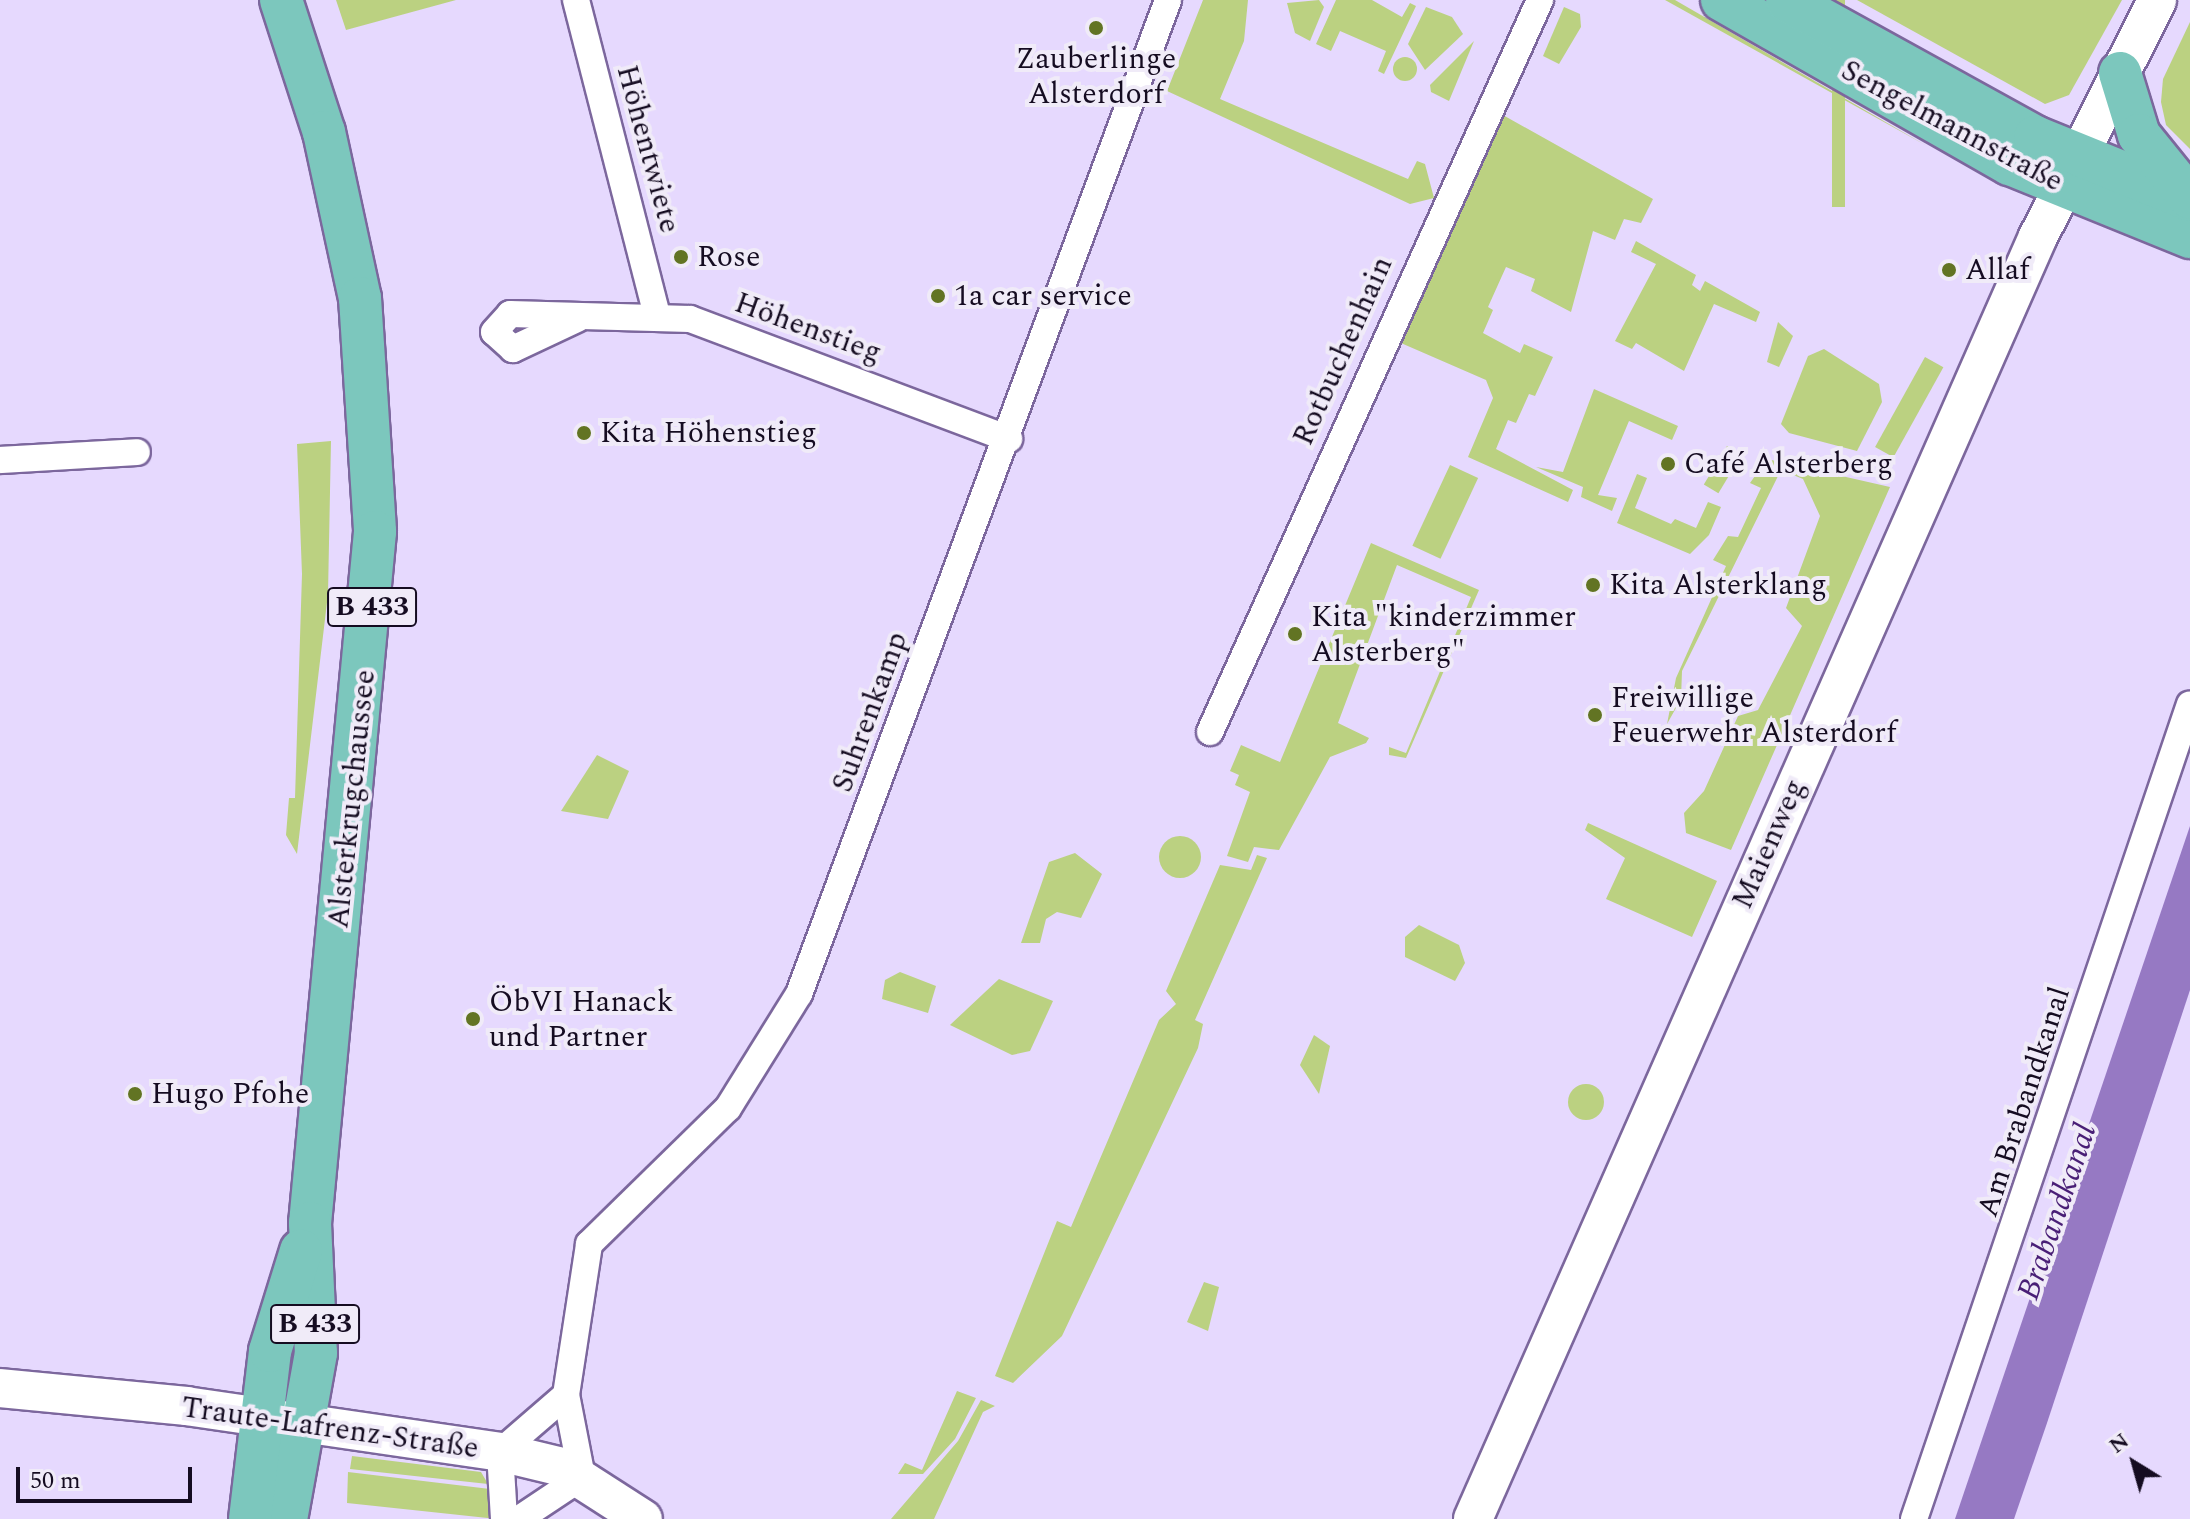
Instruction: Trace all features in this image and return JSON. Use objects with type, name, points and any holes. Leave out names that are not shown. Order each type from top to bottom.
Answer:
[{"type":"main road","name":"Alsterkrugchaussee","points":[[281,0],[345,220],[374,432],[372,606],[310,1223],[316,1353],[306,1424],[286,1519]]},
{"type":"main road","name":"Sengelmannstraße","points":[[1722,0],[2010,164],[2069,171],[2190,199]]},
{"type":"main road","name":"Sengelmannstraße","points":[[1787,0],[2069,171],[2190,237]]},
{"type":"main road","points":[[2120,73],[2139,135],[2190,199]]},
{"type":"main road","name":"Alsterkrugchaussee","points":[[250,1519],[258,1416],[310,1223]]},
{"type":"street","name":"Höhentwiete","points":[[576,0],[657,316]]},
{"type":"street","name":"Rotbuchenhain","points":[[1210,732],[1540,0]]},
{"type":"street","name":"Maienweg","points":[[1473,1519],[2069,171],[2157,0]]},
{"type":"street","name":"Suhrenkamp","points":[[582,1477],[566,1395],[589,1244],[728,1108],[785,1023],[1009,439],[1044,322],[1162,2]]},
{"type":"street","name":"Höhenstieg","points":[[577,319],[657,316],[797,355],[1009,439]]},
{"type":"street","points":[[0,460],[137,452]]},
{"type":"street","name":"Am Brabandkanal","points":[[1914,1519],[2190,704]]},
{"type":"street","name":"Traute-Lafrenz-Straße","points":[[0,1388],[258,1416],[500,1452],[582,1477],[643,1519]]},
{"type":"street","points":[[504,1519],[500,1452],[566,1395]]},
{"type":"street","points":[[519,1519],[582,1477]]},
{"type":"green space","points":[[336,0],[456,0],[346,30]]},
{"type":"green space","points":[[1203,0],[1248,0],[1244,41],[1220,99],[1408,179],[1417,161],[1425,164],[1434,198],[1410,204],[1167,91]]},
{"type":"green space","points":[[1319,0],[1324,7],[1310,41],[1295,33],[1287,3]]},
{"type":"green space","points":[[1336,0],[1372,0],[1402,17],[1410,3],[1416,6],[1384,74],[1378,71],[1386,51],[1340,31],[1331,51],[1316,44]]},
{"type":"green space","points":[[1665,0],[1675,0],[1927,146]]},
{"type":"green space","points":[[1832,0],[1845,0],[1845,207],[1832,207]]},
{"type":"green space","points":[[1857,0],[2122,0],[2069,95],[2045,104]]},
{"type":"green space","points":[[1426,7],[1452,17],[1463,34],[1425,70],[1408,44]]},
{"type":"green space","points":[[1564,7],[1580,14],[1581,27],[1559,64],[1543,56]]},
{"type":"green space","points":[[2190,22],[2190,149],[2166,125],[2161,102],[2163,79]]},
{"type":"green space","points":[[1474,41],[1449,101],[1431,92],[1430,85]]},
{"type":"green space","points":[[1405,57],[1413,61],[1417,69],[1413,77],[1405,81],[1397,77],[1393,69],[1397,61]]},
{"type":"green space","points":[[1494,110],[1653,199],[1641,223],[1624,219],[1615,240],[1593,231],[1571,312],[1531,291],[1535,279],[1506,267],[1488,307],[1493,310],[1483,333],[1520,353],[1524,344],[1553,357],[1535,396],[1529,394],[1516,423],[1508,420],[1496,449],[1573,490],[1568,502],[1468,457],[1493,398],[1486,380],[1394,340]]},
{"type":"green space","points":[[1636,241],[1696,275],[1692,285],[1700,291],[1705,281],[1760,312],[1756,322],[1714,304],[1684,371],[1636,343],[1632,349],[1615,341],[1656,264],[1631,252]]},
{"type":"green space","points":[[1778,322],[1793,336],[1779,367],[1767,362]]},
{"type":"green space","points":[[1824,349],[1879,384],[1882,402],[1857,451],[1789,433],[1781,424],[1808,356]]},
{"type":"green space","points":[[1925,357],[1943,367],[1893,457],[1875,447]]},
{"type":"green space","points":[[1594,389],[1678,426],[1672,440],[1629,421],[1598,495],[1617,498],[1612,511],[1581,497],[1583,487],[1536,467],[1563,472]]},
{"type":"green space","points":[[331,441],[328,594],[297,854],[286,835],[289,798],[295,798],[302,574],[297,444]]},
{"type":"green space","points":[[1727,446],[1742,455],[1718,493],[1704,485]]},
{"type":"green space","points":[[1767,459],[1890,487],[1731,850],[1686,833],[1684,813],[1704,791],[1738,716],[1758,710],[1802,626],[1786,608],[1820,516],[1803,479],[1781,470],[1682,671],[1681,699],[1667,724],[1676,678],[1726,566],[1713,560],[1728,536],[1738,537],[1761,488],[1750,483]]},
{"type":"green space","points":[[1450,465],[1478,478],[1440,559],[1412,546]]},
{"type":"green space","points":[[1637,474],[1647,478],[1635,508],[1671,524],[1675,519],[1696,528],[1708,502],[1721,507],[1709,535],[1690,554],[1617,523]]},
{"type":"green space","points":[[1371,543],[1479,590],[1406,758],[1389,755],[1389,747],[1406,753],[1471,597],[1397,565],[1338,723],[1369,738],[1366,743],[1330,757],[1279,850],[1254,847],[1248,862],[1227,856],[1250,792],[1235,785],[1239,775],[1230,771],[1241,745],[1280,762]]},
{"type":"green space","points":[[597,755],[629,771],[608,819],[561,811]]},
{"type":"green space","points":[[1588,823],[1717,881],[1692,937],[1606,899],[1625,858],[1585,830]]},
{"type":"green space","points":[[1180,836],[1195,842],[1201,857],[1195,872],[1180,878],[1165,872],[1159,857],[1165,842]]},
{"type":"green space","points":[[1075,853],[1102,874],[1081,918],[1057,912],[1046,919],[1040,943],[1021,943],[1049,862]]},
{"type":"green space","points":[[1257,855],[1267,858],[1195,1020],[1203,1024],[1198,1048],[1062,1336],[1013,1383],[995,1376],[1057,1221],[1071,1227],[1159,1020],[1176,1004],[1166,991],[1220,865],[1251,870]]},
{"type":"green space","points":[[1419,925],[1459,945],[1465,963],[1455,981],[1405,957],[1405,937]]},
{"type":"green space","points":[[900,972],[936,986],[928,1013],[882,999],[885,980]]},
{"type":"green space","points":[[999,979],[1053,1001],[1030,1051],[1012,1055],[950,1025]]},
{"type":"green space","points":[[1314,1035],[1330,1046],[1319,1094],[1300,1065]]},
{"type":"green space","points":[[1586,1084],[1599,1089],[1604,1102],[1599,1115],[1586,1120],[1573,1115],[1568,1102],[1573,1089]]},
{"type":"green space","points":[[1204,1282],[1219,1287],[1208,1331],[1187,1322]]},
{"type":"green space","points":[[957,1391],[976,1398],[955,1439],[923,1474],[898,1474],[905,1463],[922,1470]]},
{"type":"green space","points":[[981,1400],[995,1406],[983,1412],[934,1519],[891,1519],[958,1441]]},
{"type":"green space","points":[[352,1456],[481,1472],[488,1484],[350,1469]]},
{"type":"green space","points":[[348,1472],[490,1489],[497,1519],[347,1503]]},
{"type":"shaded area","name":"Brabandkanal","points":[[2190,826],[2190,990],[2047,1423],[2014,1519],[1955,1519]]},
{"type":"place","name":"Zauberlinge Alsterdorf","points":[[1096,28]]},
{"type":"place","name":"Rose","points":[[681,257]]},
{"type":"place","name":"Allaf","points":[[1949,270]]},
{"type":"place","name":"1a car service","points":[[938,296]]},
{"type":"place","name":"Kita Höhenstieg","points":[[584,433]]},
{"type":"place","name":"Café Alsterberg","points":[[1668,464]]},
{"type":"place","name":"Kita Alsterklang","points":[[1593,585]]},
{"type":"place","name":"Kita \"kinderzimmer Alsterberg\"","points":[[1295,634]]},
{"type":"place","name":"Freiwillige Feuerwehr Alsterdorf","points":[[1595,715]]},
{"type":"place","name":"ÖbVI Hanack und Partner","points":[[473,1019]]},
{"type":"place","name":"Hugo Pfohe","points":[[135,1094]]}]
